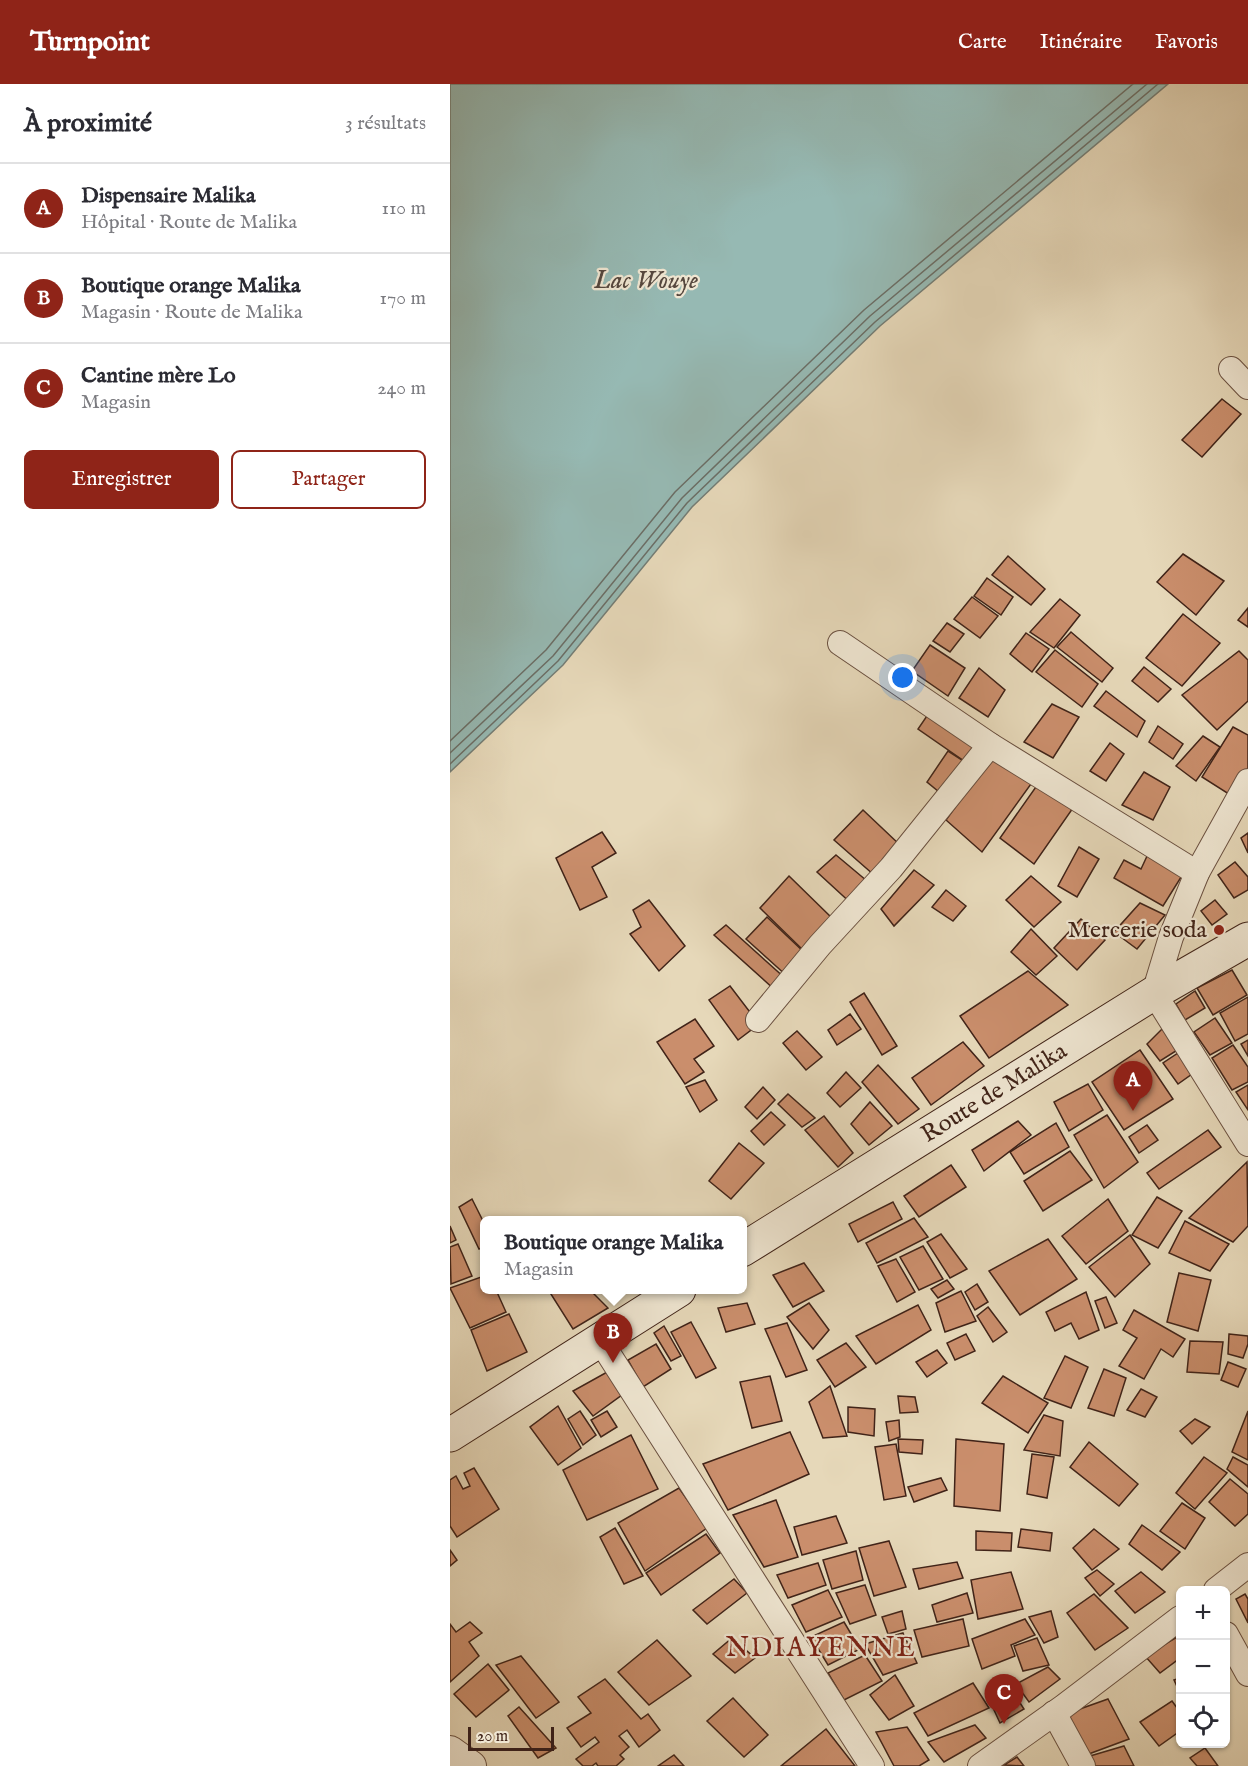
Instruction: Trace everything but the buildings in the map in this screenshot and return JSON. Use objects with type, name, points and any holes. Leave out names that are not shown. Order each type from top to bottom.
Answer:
[{"type":"main road","name":"Route de Malika","points":[[747,1247],[1154,993],[1248,939]]},
{"type":"main road","points":[[450,1435],[673,1294]]},
{"type":"street","points":[[1231,369],[1248,387]]},
{"type":"street","points":[[840,643],[990,744],[1197,873]]},
{"type":"street","points":[[758,1020],[794,975],[891,868],[990,744]]},
{"type":"street","points":[[1248,782],[1197,873],[1171,937],[1154,993],[1248,1144]]},
{"type":"street","points":[[599,1340],[872,1766]]},
{"type":"street","points":[[1221,1586],[1248,1565]]},
{"type":"street","points":[[980,1766],[1176,1621]]},
{"type":"street","points":[[1229,1640],[1248,1674]]},
{"type":"street","points":[[1054,1713],[1083,1766]]},
{"type":"street","points":[[450,1751],[471,1766]]},
{"type":"water","name":"Lac Wouye","points":[[450,84],[1168,84],[880,326],[692,507],[563,665],[450,772]]},
{"type":"place","name":"Mercerie soda","points":[[1219,930]]},
{"type":"place","name":"Dispensaire Malika","points":[[1133,1111]]},
{"type":"place","name":"Boutique orange Malika","points":[[613,1363]]},
{"type":"place","name":"Cantine mère Lo","points":[[1004,1724]]},
{"type":"district","name":"NDIAYENNE","points":[[821,1649]]}]
